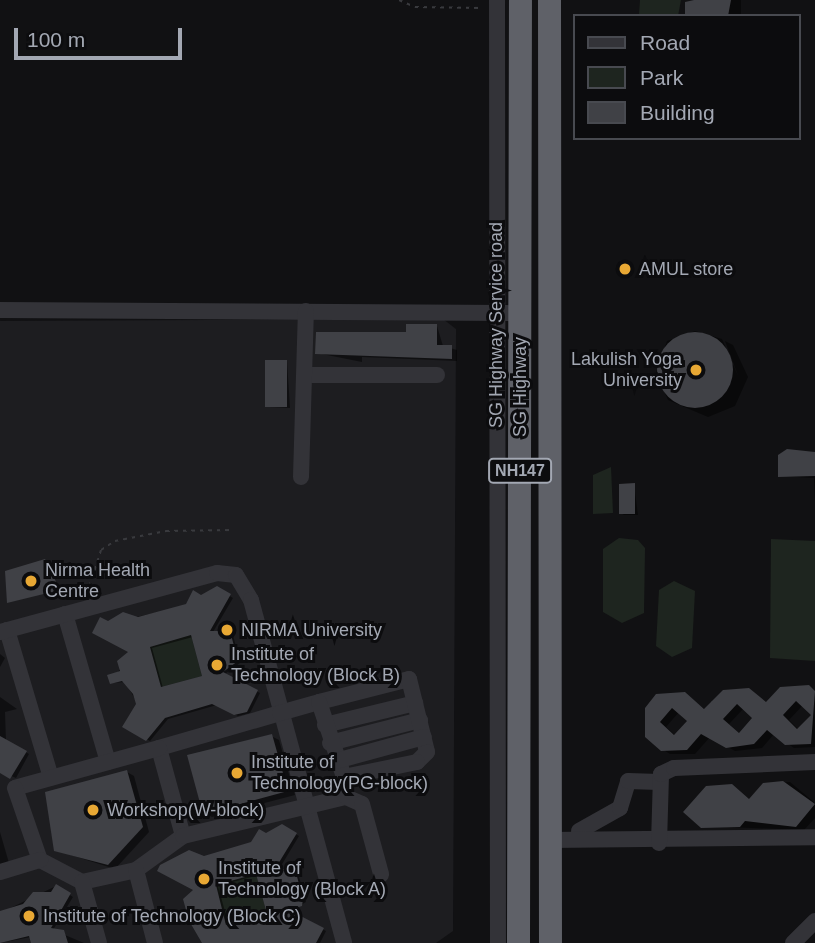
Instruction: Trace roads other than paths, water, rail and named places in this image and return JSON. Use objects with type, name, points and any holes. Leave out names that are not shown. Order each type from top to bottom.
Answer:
[{"type":"highway","name":"SG Highway","points":[[518,943],[520,0]]},
{"type":"highway","name":"SG Highway","points":[[549,0],[550,943]]},
{"type":"street","name":"SG Highway Service road","points":[[497,4],[498,943]]},
{"type":"street","points":[[0,310],[520,313]]},
{"type":"street","points":[[302,477],[306,311]]},
{"type":"street","points":[[304,374],[437,375]]},
{"type":"street","points":[[51,778],[4,631],[217,573],[236,575],[251,600],[304,804],[344,943]]},
{"type":"street","points":[[65,614],[108,762]]},
{"type":"street","points":[[319,702],[335,761],[348,777],[417,762],[427,752],[409,679],[319,702],[8,790],[40,860],[82,883],[136,870],[183,836],[304,804],[346,797],[362,804],[381,874]]},
{"type":"street","points":[[325,725],[415,703]]},
{"type":"street","points":[[330,743],[420,720]]},
{"type":"street","points":[[159,748],[183,836]]},
{"type":"street","points":[[579,831],[620,808],[628,781],[659,782],[674,768],[815,762]]},
{"type":"street","points":[[659,782],[659,843]]},
{"type":"street","points":[[550,840],[659,843],[815,837]]},
{"type":"street","points":[[0,872],[40,860]]},
{"type":"street","points":[[136,870],[155,943]]},
{"type":"street","points":[[82,883],[99,943]]},
{"type":"street","points":[[793,943],[815,921]]},
{"type":"place","name":"AMUL store","points":[[625,269]]},
{"type":"place","name":"Lakulish Yoga University","points":[[696,370]]},
{"type":"place","name":"Nirma Health Centre","points":[[31,581]]},
{"type":"place","name":"NIRMA University","points":[[227,630]]},
{"type":"place","name":"Institute of Technology (Block B)","points":[[217,665]]},
{"type":"place","name":"Institute of Technology(PG-block)","points":[[237,773]]},
{"type":"place","name":"Workshop(W-block)","points":[[93,810]]},
{"type":"place","name":"Institute of Technology (Block A)","points":[[204,879]]},
{"type":"place","name":"Institute of Technology (Block C)","points":[[29,916]]}]
